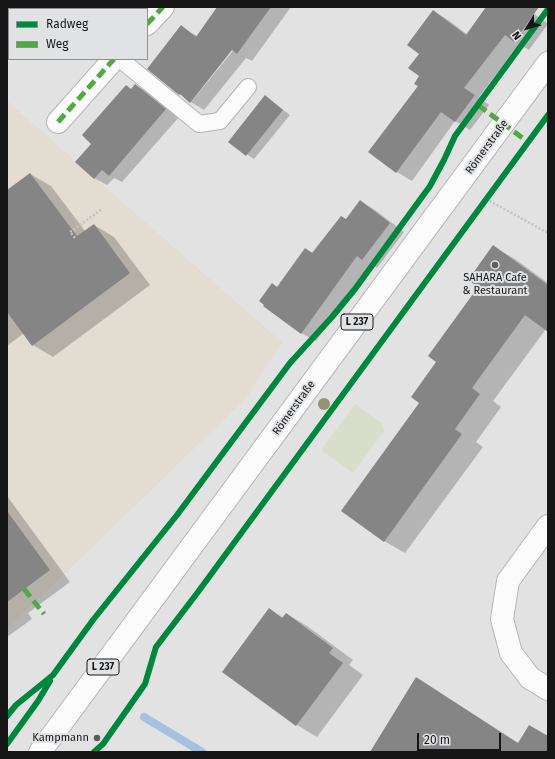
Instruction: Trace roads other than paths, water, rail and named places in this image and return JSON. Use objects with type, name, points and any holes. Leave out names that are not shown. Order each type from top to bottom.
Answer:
[{"type":"main road","points":[[148,23],[163,7]]},
{"type":"main road","points":[[58,122],[113,60]]},
{"type":"main road","name":"Römerstraße","points":[[40,752],[548,63]]},
{"type":"main road","points":[[548,526],[508,581],[502,619],[512,653],[530,678],[548,689]]},
{"type":"lane","points":[[121,60],[199,124],[220,121],[248,87]]},
{"type":"waterway","points":[[144,717],[202,752]]},
{"type":"place","name":"SAHARA Cafe & Restaurant","points":[[495,265]]},
{"type":"place","name":"Kampmann","points":[[97,738]]}]
